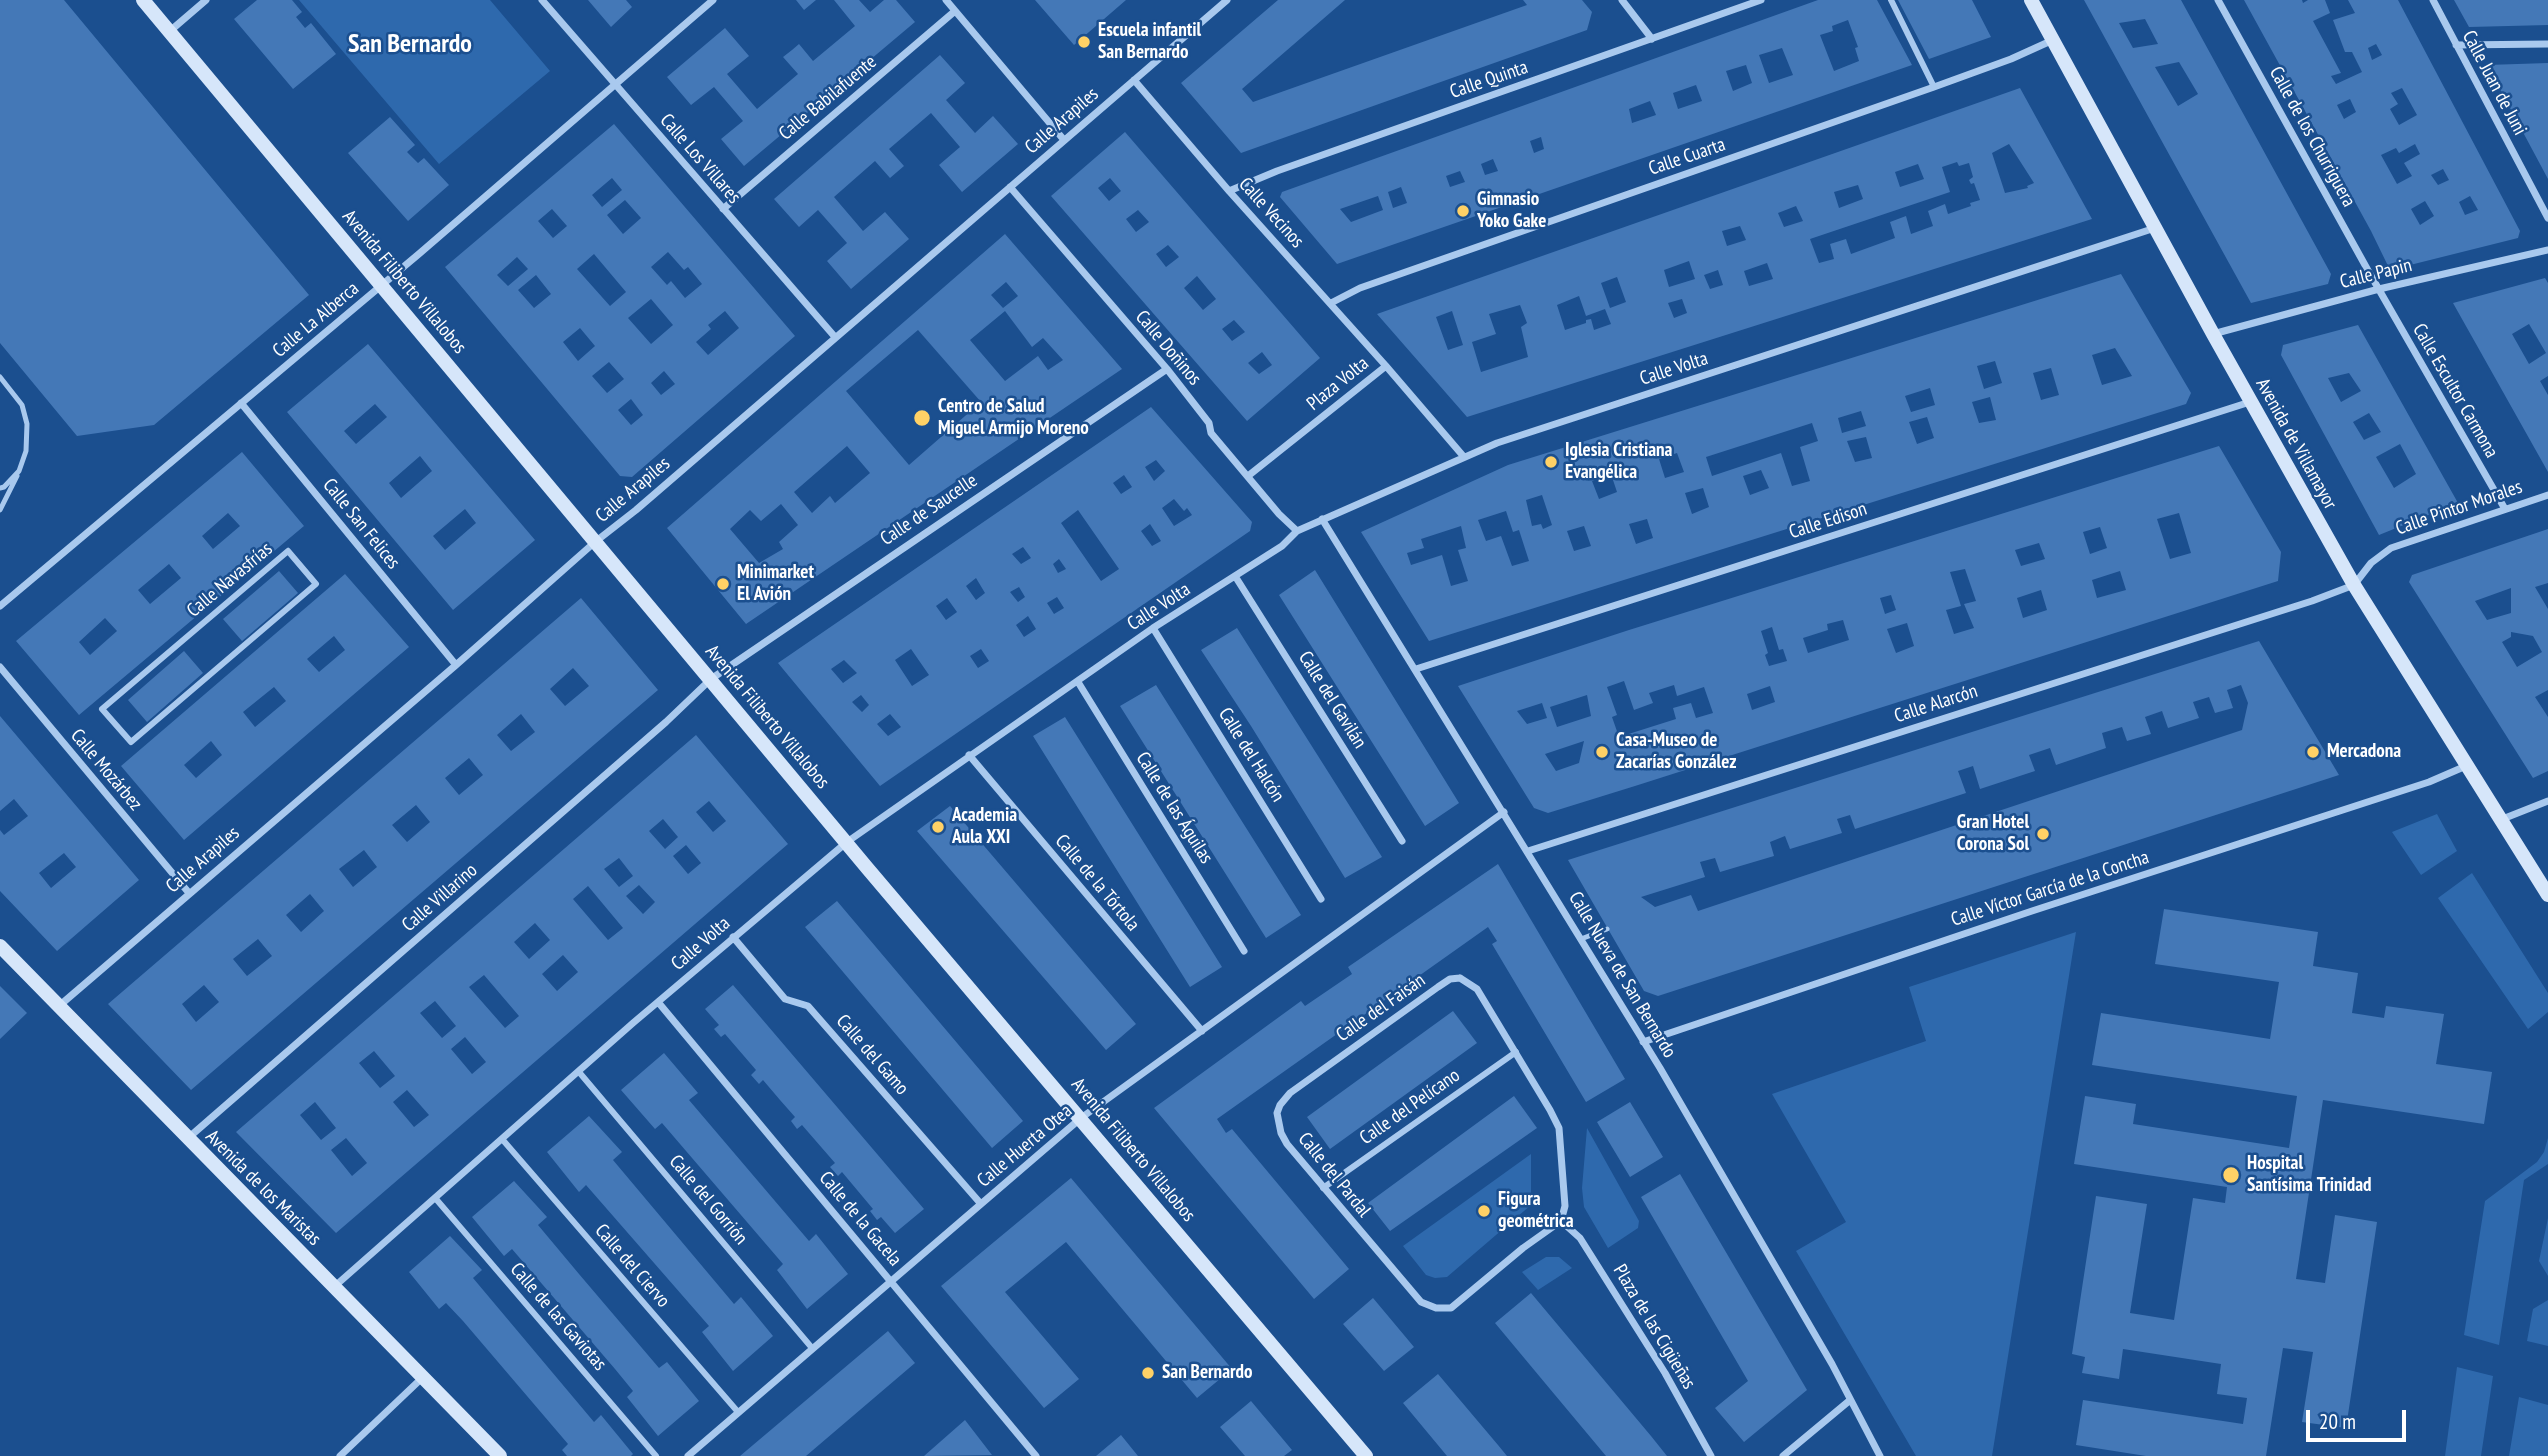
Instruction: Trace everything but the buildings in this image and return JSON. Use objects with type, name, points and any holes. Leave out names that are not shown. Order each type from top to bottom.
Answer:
[{"type":"main road","name":"Avenida Filiberto Villalobos","points":[[143,0],[595,542],[1366,1456]]},
{"type":"main road","name":"Avenida de Villamayor","points":[[2031,0],[2250,402],[2354,585],[2548,895]]},
{"type":"main road","name":"Avenida de los Maristas","points":[[0,946],[500,1456]]},
{"type":"street","points":[[169,32],[206,0]]},
{"type":"street","name":"Calle Los Villares","points":[[542,0],[835,337]]},
{"type":"street","name":"Calle La Alberca","points":[[0,606],[381,285],[713,0]]},
{"type":"street","points":[[946,0],[1064,140]]},
{"type":"street","name":"Calle Arapiles","points":[[59,1006],[1227,0]]},
{"type":"street","points":[[1622,0],[1652,39]]},
{"type":"street","name":"Calle Quinta","points":[[1230,191],[1277,171],[1760,0]]},
{"type":"street","points":[[1891,0],[1934,87]]},
{"type":"street","name":"Calle de los Churriguera","points":[[2218,0],[2379,289]]},
{"type":"street","name":"Calle Juan de Juni","points":[[2433,0],[2548,218]]},
{"type":"street","name":"Calle Babilafuente","points":[[723,209],[955,11]]},
{"type":"street","name":"Calle Cuarta","points":[[1331,303],[1360,288],[1934,87],[2011,59],[2053,40]]},
{"type":"street","points":[[2456,45],[2548,44]]},
{"type":"street","name":"Calle Vecinos","points":[[1134,80],[1386,366]]},
{"type":"street","name":"Calle Doñinos","points":[[1010,187],[1167,369],[1209,423],[1211,433],[1279,514],[1297,531]]},
{"type":"street","name":"Calle Volta","points":[[335,1286],[733,937],[847,842],[1153,628],[1282,545],[1297,531],[1497,443],[2155,228]]},
{"type":"street","name":"Calle Papin","points":[[2213,334],[2379,289],[2548,250]]},
{"type":"street","name":"Calle Escultor Carmona","points":[[2379,289],[2504,509]]},
{"type":"street","name":"Plaza Volta","points":[[1248,476],[1386,366],[1464,457]]},
{"type":"street","name":"Calle de Saucelle","points":[[711,679],[1167,369]]},
{"type":"street","name":"Calle Edison","points":[[1416,669],[2250,402]]},
{"type":"street","name":"Calle San Felices","points":[[241,403],[456,666]]},
{"type":"street","name":"Calle Pintor Morales","points":[[2354,585],[2371,563],[2392,548],[2548,495]]},
{"type":"street","name":"Calle Nueva de San Bernardo","points":[[1322,519],[1643,1042],[1832,1364],[1880,1456]]},
{"type":"street","name":"Calle Navasfrías","points":[[288,551],[302,568],[316,584],[131,742],[103,709],[288,551]]},
{"type":"street","name":"Calle del Gavilán","points":[[1235,576],[1402,841]]},
{"type":"street","name":"Calle Alarcón","points":[[1528,851],[2312,601],[2354,585]]},
{"type":"street","name":"Calle del Halcón","points":[[1153,628],[1321,899]]},
{"type":"street","name":"Calle Mozárbez","points":[[0,667],[189,893]]},
{"type":"street","name":"Calle Villarino","points":[[187,1139],[666,722],[711,679]]},
{"type":"street","name":"Calle de las Águilas","points":[[1078,682],[1244,951]]},
{"type":"street","name":"Calle de la Tórtola","points":[[969,755],[1202,1031]]},
{"type":"street","name":"Calle Víctor García de la Concha","points":[[1643,1042],[2032,911],[2429,782],[2466,766]]},
{"type":"street","points":[[2500,820],[2548,801]]},
{"type":"street","name":"Calle Huerta Otea","points":[[688,1456],[1081,1118],[1504,812]]},
{"type":"street","name":"Calle del Gamo","points":[[733,937],[785,999],[808,1006],[981,1204]]},
{"type":"street","name":"Calle del Faisán","points":[[1280,1105],[1290,1093],[1450,979],[1460,978],[1477,989],[1559,1128],[1565,1206],[1562,1221]]},
{"type":"street","name":"Calle de la Gacela","points":[[659,1002],[1036,1456]]},
{"type":"street","name":"Calle del Pelícano","points":[[1323,1188],[1516,1052]]},
{"type":"street","name":"Calle del Gorrión","points":[[579,1072],[812,1348]]},
{"type":"street","name":"Calle del Pardal","points":[[1280,1105],[1278,1113],[1281,1133],[1287,1144],[1421,1302],[1436,1308],[1451,1308],[1523,1248],[1562,1221]]},
{"type":"street","name":"Calle del Ciervo","points":[[502,1139],[738,1412]]},
{"type":"street","name":"Calle de las Gaviotas","points":[[436,1199],[656,1456]]},
{"type":"street","name":"Plaza de las Cigüeñas","points":[[1562,1221],[1580,1238],[1665,1373],[1711,1456]]},
{"type":"street","points":[[340,1456],[422,1378]]},
{"type":"street","points":[[1783,1456],[1849,1401]]},
{"type":"lane","points":[[0,377],[22,405],[27,425],[26,451],[0,510]]},
{"type":"lane","points":[[0,488],[19,471]]},
{"type":"lane","points":[[1581,939],[1607,929]]},
{"type":"shaded area","points":[[299,0],[490,0],[550,71],[439,164]]},
{"type":"shaded area","points":[[2437,814],[2457,851],[2421,875],[2392,832]]},
{"type":"shaded area","points":[[2472,873],[2548,993],[2548,1012],[2528,1029],[2438,898]]},
{"type":"shaded area","points":[[2076,932],[1992,1456],[1916,1456],[1796,1251],[1846,1222],[1772,1094],[1926,1041],[1909,987]]},
{"type":"shaded area","points":[[1587,1128],[1639,1221],[1638,1228],[1608,1248],[1584,1207],[1582,1188]]},
{"type":"shaded area","points":[[2548,1138],[2548,1164],[2524,1180],[2499,1345],[2464,1335],[2485,1201],[2537,1162],[2544,1152]]},
{"type":"shaded area","points":[[1531,1154],[1531,1205],[1447,1277],[1435,1278],[1426,1275],[1403,1246]]},
{"type":"shaded area","points":[[2548,1218],[2548,1276],[2539,1261]]},
{"type":"shaded area","points":[[1546,1257],[1559,1257],[1572,1268],[1538,1290],[1522,1272]]},
{"type":"shaded area","points":[[2548,1300],[2548,1346],[2527,1341],[2533,1309]]},
{"type":"shaded area","points":[[2457,1367],[2493,1376],[2481,1456],[2445,1456]]},
{"type":"shaded area","points":[[2519,1397],[2548,1405],[2548,1456],[2509,1456]]},
{"type":"place","name":"Escuela infantil San Bernardo","points":[[1084,42]]},
{"type":"place","name":"Gimnasio Yoko Gake","points":[[1463,211]]},
{"type":"place","name":"Centro de Salud Miguel Armijo Moreno","points":[[922,418]]},
{"type":"place","name":"Iglesia Cristiana Evangélica","points":[[1551,462]]},
{"type":"place","name":"Minimarket El Avión","points":[[723,584]]},
{"type":"place","name":"Casa-Museo de Zacarías González","points":[[1602,752]]},
{"type":"place","name":"Mercadona","points":[[2313,752]]},
{"type":"place","name":"Academia Aula XXI","points":[[938,827]]},
{"type":"place","name":"Gran Hotel Corona Sol","points":[[2043,834]]},
{"type":"place","name":"Hospital Santísima Trinidad","points":[[2231,1175]]},
{"type":"place","name":"Figura geométrica","points":[[1484,1211]]},
{"type":"place","name":"San Bernardo","points":[[1148,1373]]},
{"type":"district","name":"San Bernardo","points":[[410,45]]}]
